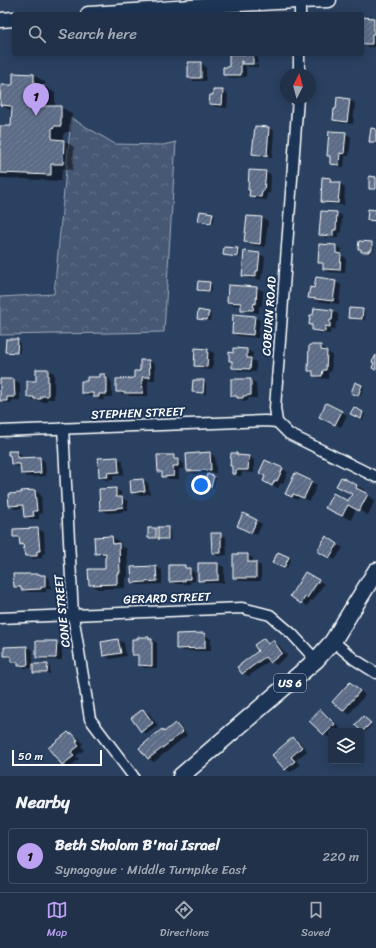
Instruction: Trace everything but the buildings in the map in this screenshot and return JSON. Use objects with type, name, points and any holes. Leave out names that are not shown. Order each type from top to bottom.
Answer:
[{"type":"main road","points":[[118,12],[300,0],[329,0]]},
{"type":"main road","points":[[0,20],[12,19]]},
{"type":"main road","name":"US 6","points":[[181,776],[316,660],[333,641],[376,571]]},
{"type":"street","points":[[300,0],[300,12]]},
{"type":"street","points":[[299,56],[299,68]]},
{"type":"street","name":"COBURN ROAD","points":[[277,422],[275,408],[298,104]]},
{"type":"street","name":"STEPHEN STREET","points":[[0,431],[265,421],[277,422]]},
{"type":"street","points":[[277,422],[289,434],[376,477]]},
{"type":"street","name":"CONE STREET","points":[[63,428],[73,615],[90,719],[133,776]]},
{"type":"street","name":"GERARD STREET","points":[[0,618],[242,608],[270,615],[292,634],[316,660]]},
{"type":"street","points":[[333,641],[354,659],[376,673]]},
{"type":"green space","points":[[71,118],[115,144],[163,145],[176,142],[164,332],[0,335],[0,297],[54,294]]},
{"type":"place","name":"Beth Sholom B'nai Israel","points":[[36,116]]}]
